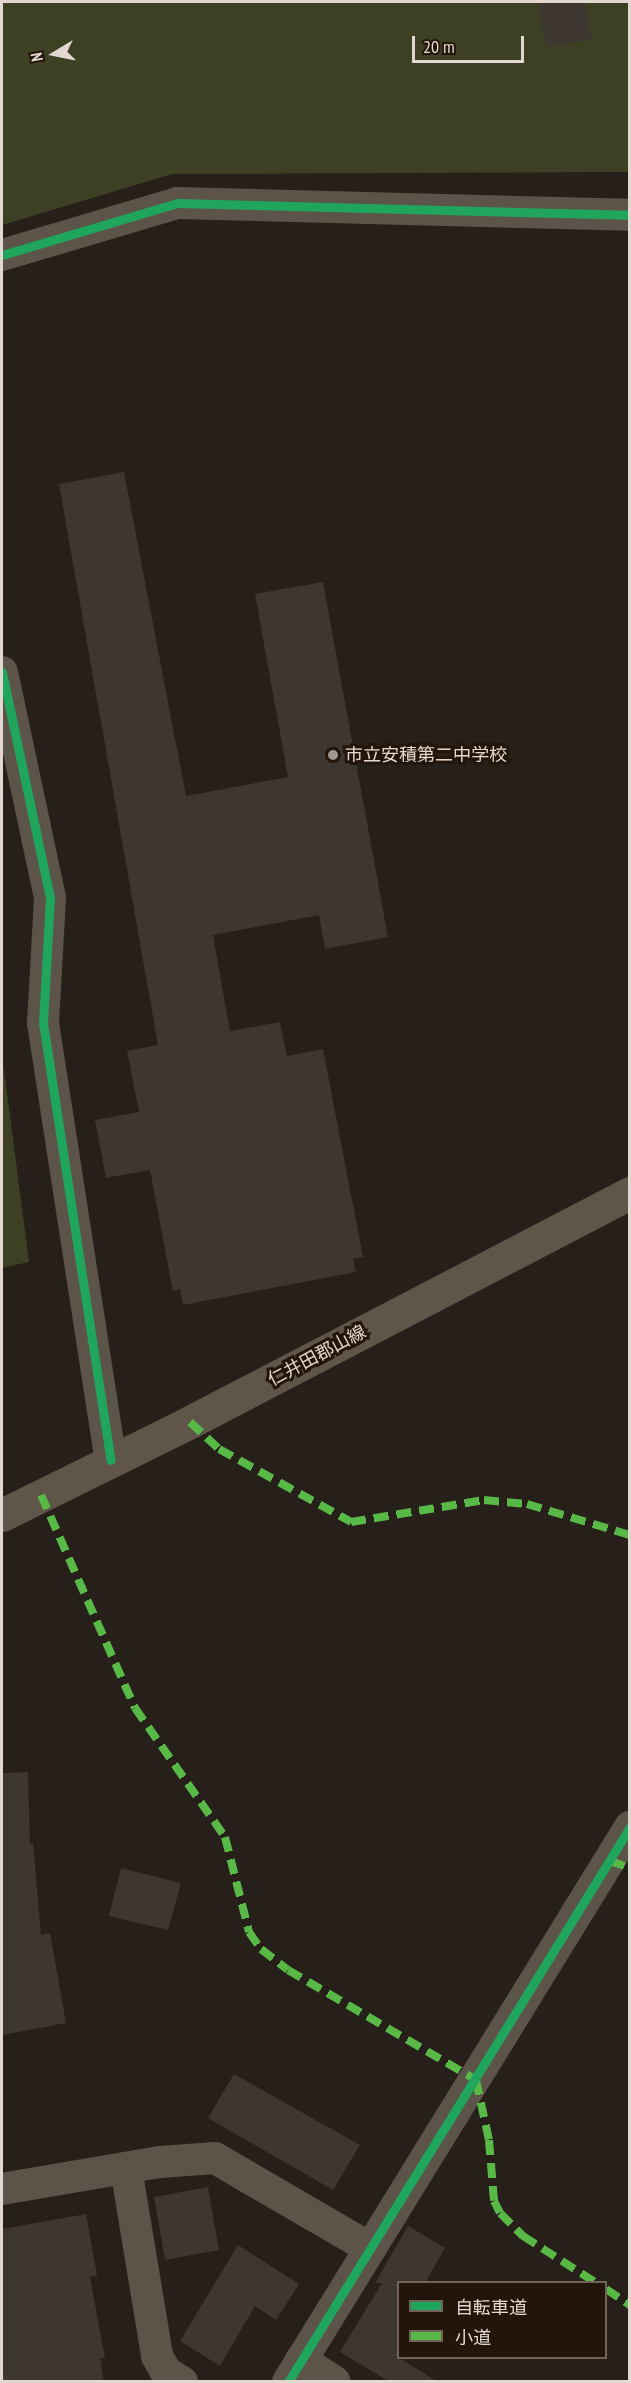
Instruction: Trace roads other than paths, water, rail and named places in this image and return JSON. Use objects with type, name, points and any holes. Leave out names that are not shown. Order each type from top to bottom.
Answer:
[{"type":"main road","name":"仁井田郡山線","points":[[2,1515],[630,1192]]},
{"type":"street","points":[[2,255],[177,203],[630,216]]},
{"type":"street","points":[[2,672],[50,898],[43,1023],[111,1460]]},
{"type":"street","points":[[335,2382],[294,2371],[410,2177],[420,2171],[630,1827]]},
{"type":"street","points":[[2,2189],[126,2168],[215,2158],[368,2247]]},
{"type":"street","points":[[126,2168],[157,2356],[166,2372],[182,2382]]},
{"type":"place","name":"市立安積第二中学校","points":[[333,755]]}]
